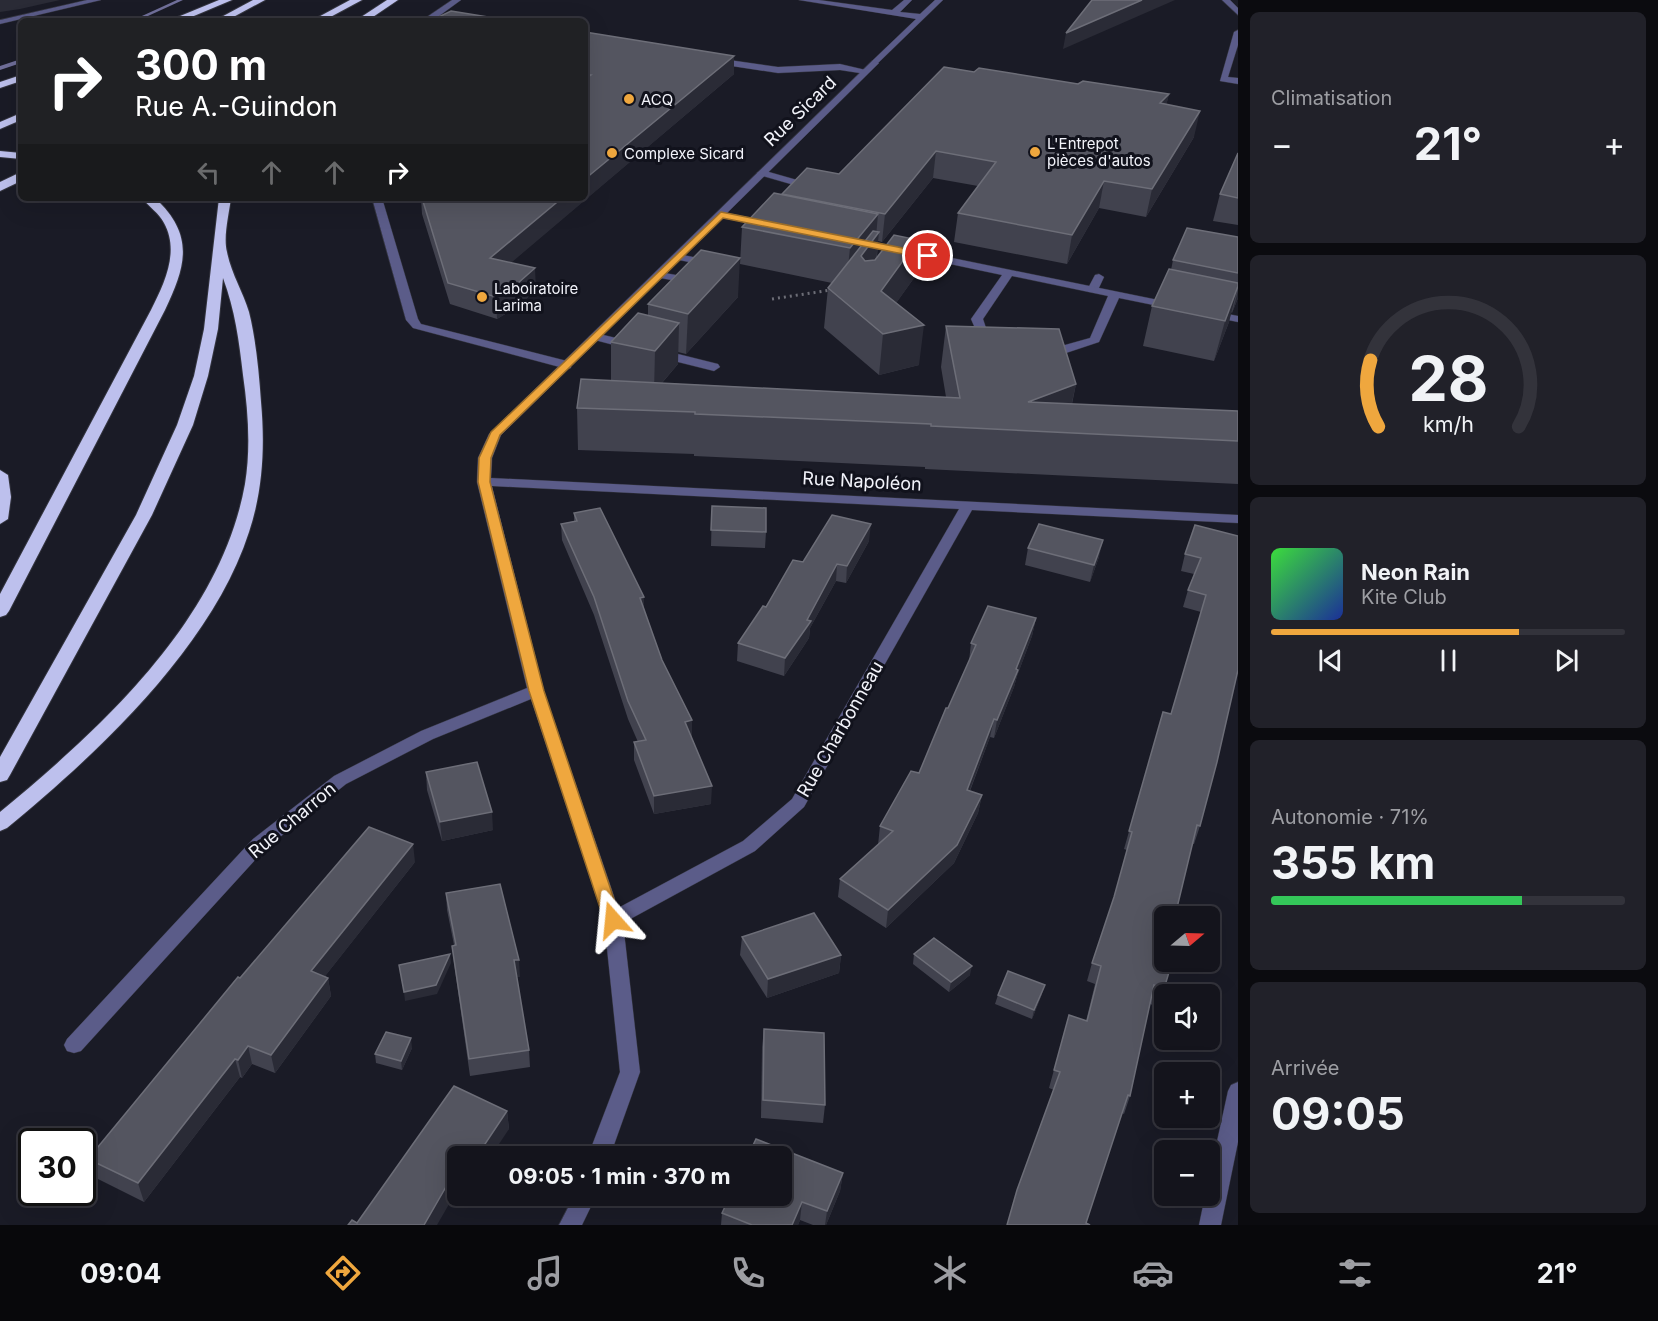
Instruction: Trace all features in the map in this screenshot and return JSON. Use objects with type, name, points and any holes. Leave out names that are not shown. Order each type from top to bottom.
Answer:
[{"type":"highway","points":[[181,18],[227,0]]},
{"type":"highway","points":[[225,18],[260,0]]},
{"type":"highway","points":[[322,18],[357,0]]},
{"type":"highway","points":[[365,18],[393,0]]},
{"type":"highway","points":[[0,85],[18,79]]},
{"type":"highway","points":[[0,126],[18,117]]},
{"type":"highway","points":[[0,154],[18,156]]},
{"type":"highway","points":[[0,187],[18,178]]},
{"type":"highway","points":[[0,611],[138,349],[174,274],[178,243],[176,232],[165,214],[151,201]]},
{"type":"highway","points":[[0,775],[144,515],[185,425],[207,352],[217,287],[225,201]]},
{"type":"highway","points":[[0,823],[45,786],[98,737],[166,659],[206,604],[242,530],[253,485],[254,409],[242,314],[219,249]]},
{"type":"highway","points":[[0,476],[4,503],[0,519]]},
{"type":"street","points":[[0,22],[98,0]]},
{"type":"street","points":[[430,18],[457,0]]},
{"type":"street","points":[[803,0],[921,17]]},
{"type":"street","points":[[894,14],[908,0]]},
{"type":"street","name":"Rue Sicard","points":[[613,920],[536,691],[484,482],[485,458],[495,434],[939,0]]},
{"type":"street","points":[[1226,0],[1238,13]]},
{"type":"street","points":[[1238,32],[1222,79],[1238,81]]},
{"type":"street","points":[[710,60],[778,70],[870,67]]},
{"type":"street","points":[[762,173],[794,182]]},
{"type":"street","points":[[378,201],[412,320],[417,326],[567,365]]},
{"type":"street","points":[[721,214],[778,226]]},
{"type":"street","points":[[843,239],[899,254],[1009,273],[1182,308]]},
{"type":"street","points":[[899,254],[913,241]]},
{"type":"street","points":[[678,257],[710,263]]},
{"type":"street","points":[[1003,338],[982,333],[977,319],[1009,273]]},
{"type":"street","points":[[659,275],[693,281]]},
{"type":"street","points":[[1093,290],[1099,277]]},
{"type":"street","points":[[1034,343],[1066,349],[1095,340],[1115,294]]},
{"type":"street","points":[[1203,312],[1238,319]]},
{"type":"street","points":[[596,337],[714,366]]},
{"type":"street","name":"Rue Napoléon","points":[[484,482],[1238,519]]},
{"type":"street","name":"Rue Charbonneau","points":[[613,920],[749,846],[798,803],[969,504]]},
{"type":"street","name":"Rue Charron","points":[[74,1045],[259,844],[340,780],[427,735],[536,691]]},
{"type":"street","points":[[603,1146],[630,1072],[613,920]]},
{"type":"street","points":[[1210,1225],[1238,1091]]},
{"type":"street","points":[[570,1225],[580,1206]]},
{"type":"path","points":[[772,299],[834,290]]},
{"type":"building","points":[[1092,0],[1142,0],[1066,33]]},
{"type":"building","points":[[451,11],[494,18],[436,18]]},
{"type":"building","points":[[588,32],[734,56],[588,177],[588,77],[591,75],[588,74]]},
{"type":"building","points":[[944,67],[974,72],[979,68],[1078,84],[1083,81],[1169,94],[1160,103],[1200,111],[1152,189],[1104,181],[1072,235],[958,213],[996,162],[936,151],[885,214],[782,194],[807,168],[839,174]]},
{"type":"building","points":[[1238,153],[1238,198],[1220,194]]},
{"type":"building","points":[[774,193],[878,214],[850,248],[742,227]]},
{"type":"building","points":[[423,201],[558,201],[490,258],[535,268],[517,284],[496,297],[448,283]]},
{"type":"building","points":[[1187,228],[1238,237],[1238,273],[1173,260]]},
{"type":"building","points":[[873,231],[879,232],[861,256],[865,261],[875,260],[894,235],[918,240],[881,291],[924,325],[883,334],[828,288]]},
{"type":"building","points":[[701,250],[740,258],[688,314],[648,304]]},
{"type":"building","points":[[1169,269],[1238,283],[1225,321],[1152,306]]},
{"type":"building","points":[[638,313],[679,323],[655,351],[611,342]]},
{"type":"building","points":[[946,326],[1059,329],[1076,384],[1028,402],[1238,411],[1238,441],[695,414],[695,412],[577,408],[581,379],[960,398]]},
{"type":"building","points":[[712,506],[766,508],[766,532],[711,530]]},
{"type":"building","points":[[600,508],[644,597],[640,598],[662,660],[692,720],[685,722],[712,786],[654,796],[634,742],[646,740],[628,701],[594,597],[561,524],[577,521],[574,513]]},
{"type":"building","points":[[832,515],[871,524],[847,566],[837,564],[807,620],[811,621],[785,658],[738,643],[763,606],[766,607],[793,560],[803,562]]},
{"type":"building","points":[[1039,524],[1103,540],[1094,565],[1028,548]]},
{"type":"building","points":[[1195,525],[1238,536],[1238,670],[1217,762],[1200,826],[1197,825],[1177,906],[1154,906],[1154,972],[1169,972],[1165,984],[1154,984],[1130,1096],[1128,1095],[1086,1223],[1090,1225],[1007,1225],[1017,1190],[1060,1072],[1054,1070],[1069,1015],[1087,1021],[1101,966],[1092,963],[1114,897],[1132,832],[1129,831],[1163,712],[1171,714],[1206,595],[1188,590],[1201,558],[1185,554]]},
{"type":"building","points":[[988,606],[1036,618],[1016,669],[1018,670],[997,720],[994,719],[967,790],[982,795],[957,845],[888,910],[840,879],[893,831],[880,826],[911,771],[919,773],[976,645],[971,643]]},
{"type":"building","points":[[477,762],[492,812],[440,822],[426,772]]},
{"type":"building","points":[[369,827],[413,844],[311,971],[328,978],[271,1055],[248,1046],[238,1060],[235,1059],[138,1183],[96,1163],[96,1149],[238,977],[240,978]]},
{"type":"building","points":[[500,884],[519,960],[514,960],[529,1050],[469,1059],[452,946],[456,945],[446,893]]},
{"type":"building","points":[[814,913],[841,955],[768,979],[742,937]]},
{"type":"building","points":[[934,938],[972,966],[951,982],[914,954]]},
{"type":"building","points":[[450,954],[436,985],[404,992],[399,965]]},
{"type":"building","points":[[1008,971],[1045,985],[1034,1010],[998,995]]},
{"type":"building","points":[[764,1029],[824,1033],[825,1105],[763,1100]]},
{"type":"building","points":[[386,1032],[411,1038],[401,1061],[375,1054]]},
{"type":"building","points":[[454,1086],[507,1111],[484,1146],[447,1146],[447,1185],[424,1225],[348,1225],[352,1220],[357,1223]]},
{"type":"building","points":[[756,1139],[774,1146],[753,1146]]},
{"type":"building","points":[[792,1153],[843,1173],[827,1211],[802,1202],[792,1225],[752,1225],[722,1213],[725,1206],[792,1206]]},
{"type":"waterway","points":[[140,18],[181,0]]},
{"type":"waterway","points":[[0,68],[18,62]]},
{"type":"place","name":"ACQ","points":[[629,99]]},
{"type":"place","name":"L'Entrepot pièces d'autos","points":[[1035,152]]},
{"type":"place","name":"Complexe Sicard","points":[[612,153]]},
{"type":"place","name":"Laboiratoire Larima","points":[[482,297]]},
{"type":"route","points":[[613,920],[536,691],[484,482],[485,458],[495,434],[721,214],[928,256]]}]
